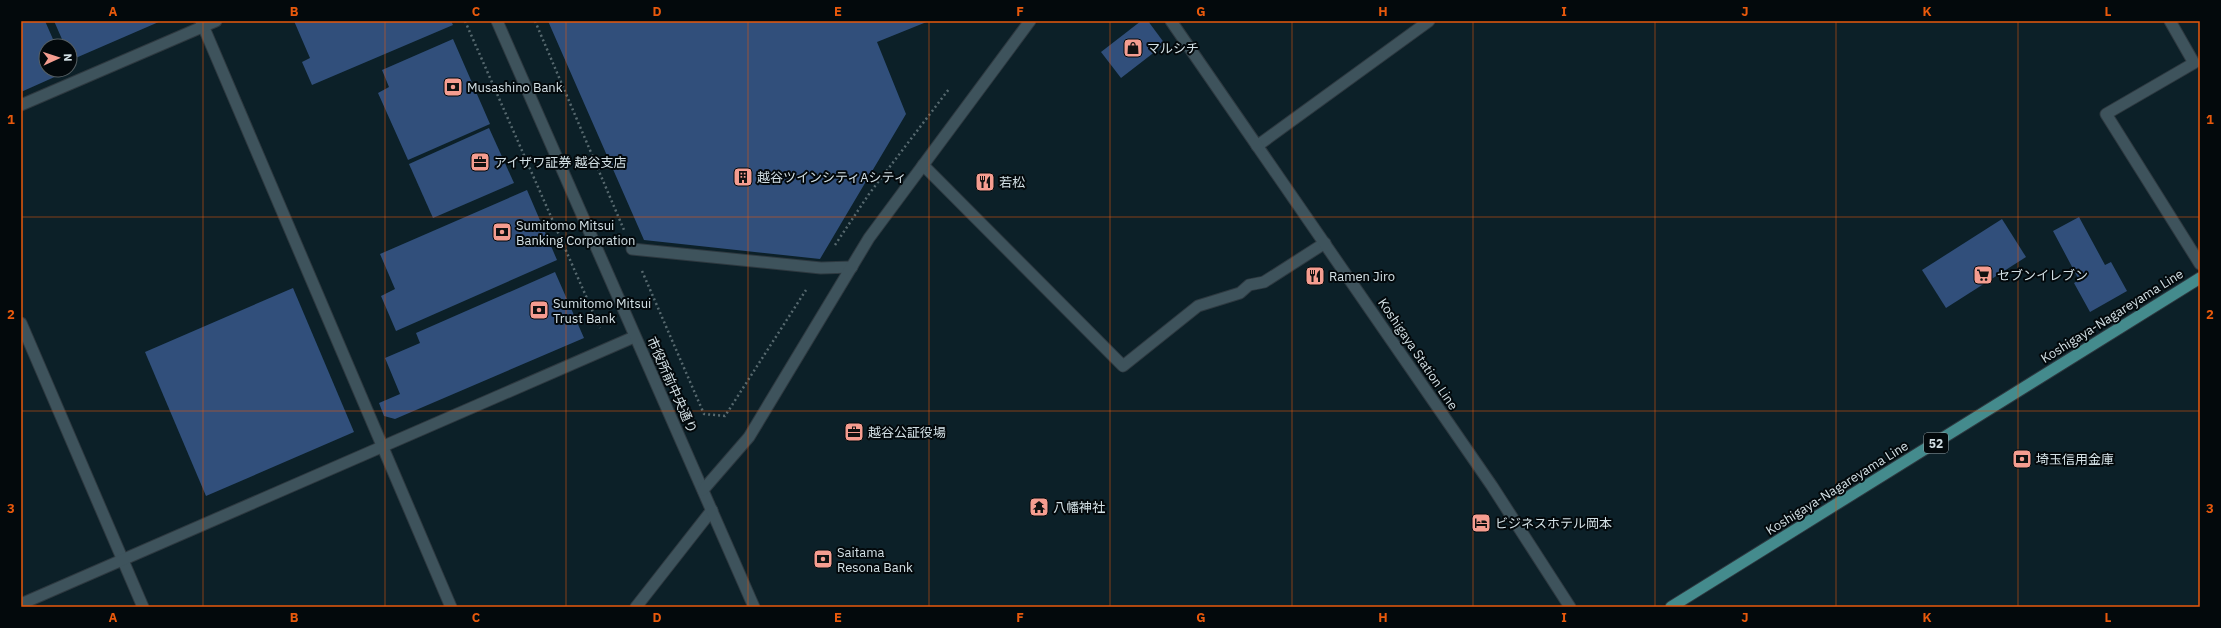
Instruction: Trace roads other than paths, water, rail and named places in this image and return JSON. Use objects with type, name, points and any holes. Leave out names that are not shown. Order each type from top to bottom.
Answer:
[{"type":"main road","name":"Koshigaya-Nagareyama Line","points":[[1671,607],[2200,278]]},
{"type":"street","points":[[21,105],[202,24],[216,21]]},
{"type":"street","name":"市役所前中央通り","points":[[497,21],[634,337],[754,607]]},
{"type":"street","points":[[703,490],[749,437],[869,238],[1030,21]]},
{"type":"street","name":"Koshigaya Station Line","points":[[1171,21],[1492,486],[1570,607]]},
{"type":"street","points":[[1257,146],[1429,21]]},
{"type":"street","points":[[2170,21],[2194,63],[2106,114],[2200,264]]},
{"type":"street","points":[[202,24],[451,607]]},
{"type":"street","points":[[923,165],[1123,366],[1198,306],[1240,293],[1249,285],[1264,282],[1325,243]]},
{"type":"street","points":[[632,249],[821,268],[852,267]]},
{"type":"street","points":[[21,323],[143,607]]},
{"type":"street","points":[[21,604],[123,561],[634,337]]},
{"type":"street","points":[[636,607],[712,510]]},
{"type":"place","name":"マルシチ","points":[[1133,48]]},
{"type":"place","name":"Musashino Bank","points":[[453,87]]},
{"type":"place","name":"アイザワ証券 越谷支店","points":[[480,162]]},
{"type":"place","name":"越谷ツインシティAシティ","points":[[743,177]]},
{"type":"place","name":"若松","points":[[985,182]]},
{"type":"place","name":"Sumitomo Mitsui Banking Corporation","points":[[502,232]]},
{"type":"place","name":"セブンイレブン","points":[[1983,275]]},
{"type":"place","name":"Ramen Jiro","points":[[1315,276]]},
{"type":"place","name":"Sumitomo Mitsui Trust Bank","points":[[539,310]]},
{"type":"place","name":"越谷公証役場","points":[[854,432]]},
{"type":"place","name":"埼玉信用金庫","points":[[2022,459]]},
{"type":"place","name":"八幡神社","points":[[1039,507]]},
{"type":"place","name":"ビジネスホテル岡本","points":[[1481,523]]},
{"type":"place","name":"Saitama Resona Bank","points":[[823,559]]}]
